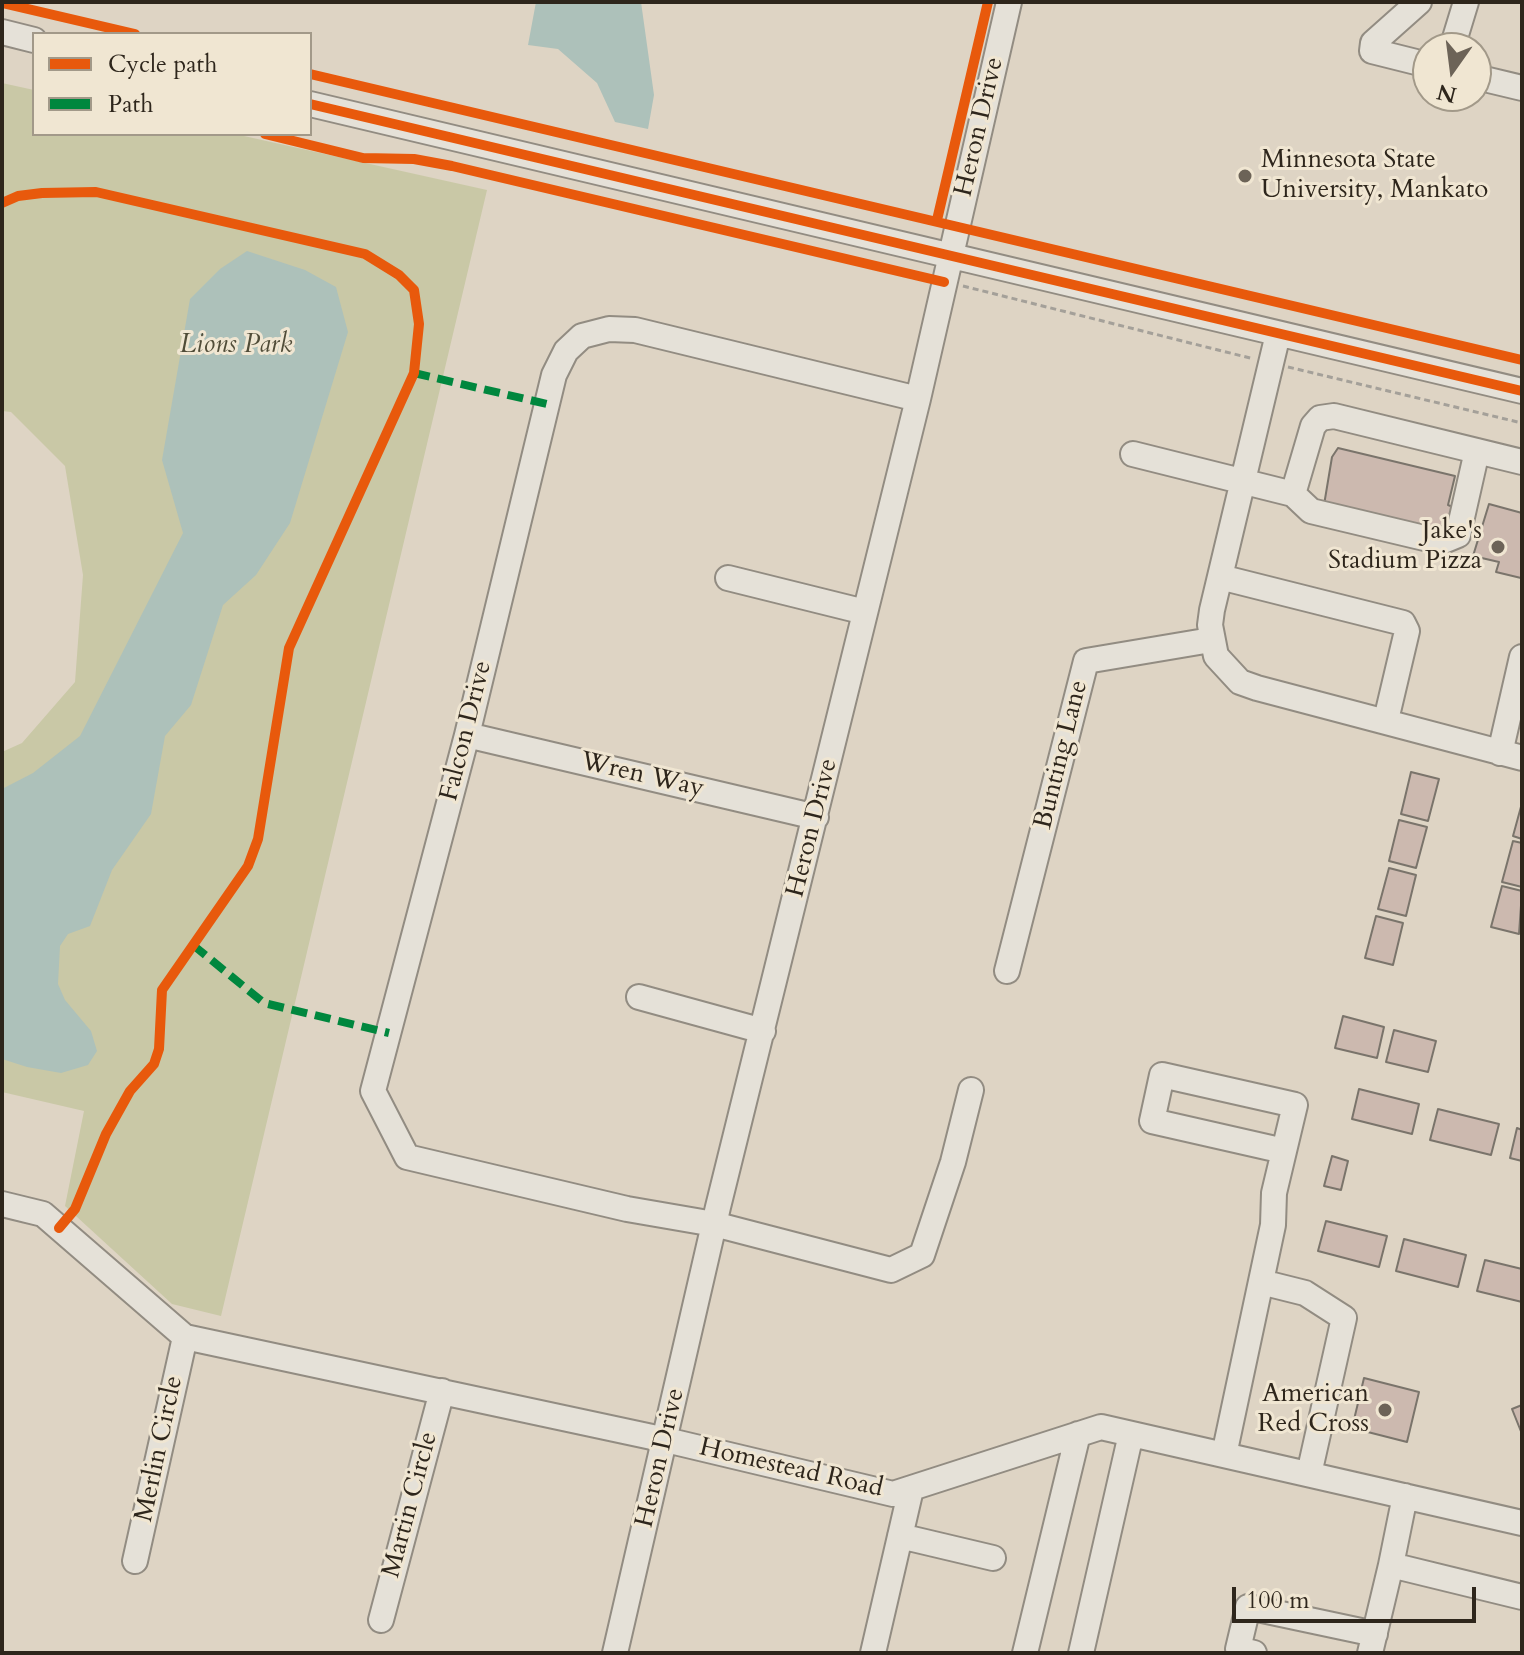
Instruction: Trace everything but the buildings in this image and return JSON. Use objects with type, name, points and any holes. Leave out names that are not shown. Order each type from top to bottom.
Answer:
[{"type":"street","name":"Heron Drive","points":[[615,1653],[714,1224],[918,399],[1009,2]]},
{"type":"street","points":[[1412,61],[1372,51],[1373,43],[1419,2]]},
{"type":"street","points":[[1457,32],[1466,2]]},
{"type":"street","points":[[2,32],[32,40]]},
{"type":"street","points":[[1492,81],[1522,88]]},
{"type":"street","points":[[312,104],[1522,391]]},
{"type":"street","name":"Falcon Drive","points":[[714,1224],[627,1209],[407,1157],[373,1091],[467,735],[554,375],[566,351],[582,336],[609,329],[635,330],[918,399]]},
{"type":"street","points":[[1278,334],[1212,610],[1211,640],[1226,671],[1240,682],[1511,756],[1522,657]]},
{"type":"street","points":[[1293,494],[1313,426],[1326,417],[1522,462]]},
{"type":"street","points":[[1133,454],[1293,494],[1311,511],[1441,542],[1458,535],[1477,451]]},
{"type":"street","points":[[1220,577],[1403,623],[1407,631],[1386,720]]},
{"type":"street","points":[[728,578],[865,612]]},
{"type":"street","name":"Bunting Lane","points":[[1007,971],[1086,661],[1211,640]]},
{"type":"street","name":"Wren Way","points":[[467,735],[816,817]]},
{"type":"street","points":[[639,997],[763,1031]]},
{"type":"street","points":[[1224,1455],[1295,1105],[1162,1075],[1152,1121],[1284,1151]]},
{"type":"street","points":[[714,1224],[891,1270],[922,1255],[953,1162],[971,1090]]},
{"type":"street","name":"Homestead Road","points":[[2,1204],[43,1214],[185,1337],[666,1440],[893,1494],[1101,1427],[1522,1523]]},
{"type":"street","points":[[1261,1282],[1305,1293],[1344,1318],[1309,1474]]},
{"type":"street","name":"Merlin Circle","points":[[135,1561],[185,1337]]},
{"type":"street","name":"Martin Circle","points":[[381,1620],[442,1391]]},
{"type":"street","points":[[1025,1653],[1078,1434]]},
{"type":"street","points":[[1081,1653],[1131,1434]]},
{"type":"street","points":[[873,1653],[911,1489]]},
{"type":"street","points":[[1254,1653],[1238,1649],[1248,1607],[1373,1643],[1405,1496]]},
{"type":"street","points":[[900,1536],[993,1558]]},
{"type":"street","points":[[1391,1565],[1522,1597]]},
{"type":"path","points":[[944,282],[1522,423]]},
{"type":"green space","name":"Lions Park","points":[[2,83],[32,90],[32,136],[244,136],[487,190],[221,1316],[172,1304],[65,1206],[84,1111],[2,1092],[2,752],[22,743],[75,682],[83,575],[65,466],[11,412],[2,411]]},
{"type":"water","points":[[536,2],[641,2],[654,95],[648,129],[615,122],[597,83],[558,49],[528,45]]},
{"type":"water","points":[[247,251],[305,270],[336,287],[348,332],[290,523],[256,575],[223,605],[191,705],[165,736],[151,814],[112,870],[90,926],[68,934],[60,946],[58,984],[65,1000],[91,1031],[97,1051],[88,1065],[61,1073],[27,1067],[2,1059],[2,789],[33,773],[80,736],[183,533],[162,460],[190,299],[220,269]]},
{"type":"marked path","points":[[414,373],[547,404]]},
{"type":"marked path","points":[[193,945],[264,1003],[389,1033]]},
{"type":"cycle path","points":[[937,220],[988,2]]},
{"type":"cycle path","points":[[2,3],[126,32]]},
{"type":"cycle path","points":[[312,74],[1522,360]]},
{"type":"cycle path","points":[[312,104],[1522,391]]},
{"type":"cycle path","points":[[273,136],[363,158],[414,159],[452,166],[944,282]]},
{"type":"cycle path","points":[[2,203],[18,196],[42,193],[96,192],[365,254],[399,275],[414,290],[419,324],[414,373],[289,648],[258,839],[248,866],[162,990],[159,1049],[154,1064],[130,1091],[106,1134],[75,1209],[59,1228]]},
{"type":"place","name":"Minnesota State University, Mankato","points":[[1245,176]]},
{"type":"place","name":"Jake's Stadium Pizza","points":[[1498,547]]},
{"type":"place","name":"American Red Cross","points":[[1385,1410]]}]
